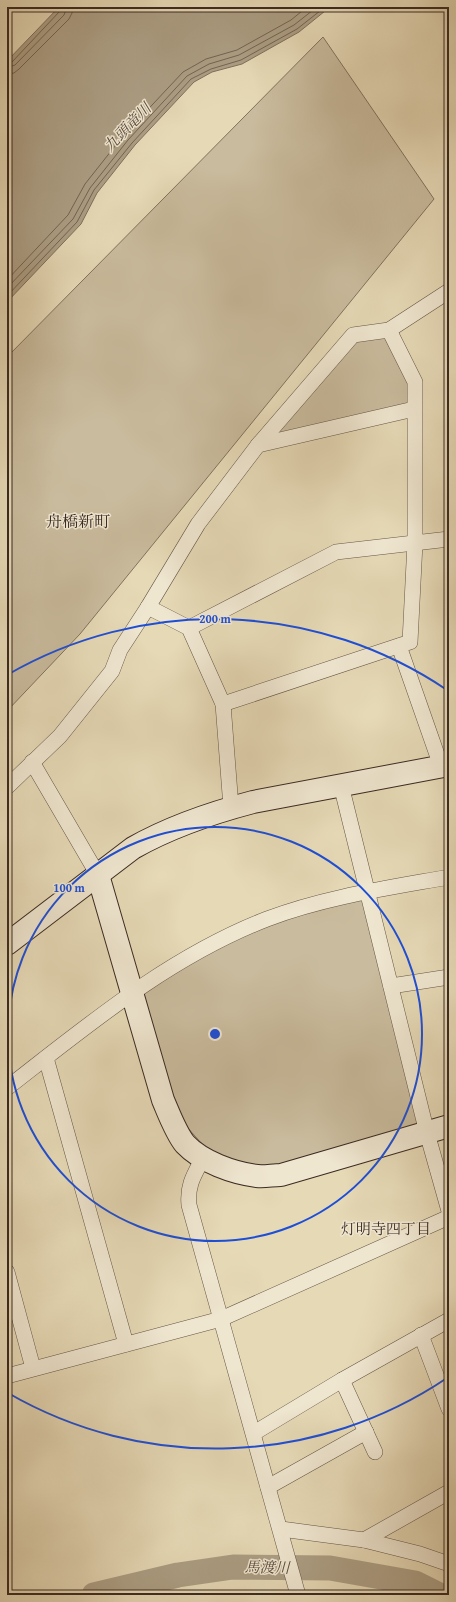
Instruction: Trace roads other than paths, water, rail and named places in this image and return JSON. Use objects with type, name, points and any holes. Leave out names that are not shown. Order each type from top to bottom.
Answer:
[{"type":"street","points":[[7,787],[60,736],[112,671],[120,650],[198,524],[258,445],[353,335],[389,330],[449,291]]},
{"type":"street","points":[[223,704],[410,642],[415,543],[414,382],[389,330]]},
{"type":"street","points":[[258,445],[414,409]]},
{"type":"street","points":[[189,628],[336,552],[449,539]]},
{"type":"street","points":[[148,607],[189,628],[223,704],[231,807]]},
{"type":"street","points":[[7,944],[133,848],[155,836],[231,807],[445,765],[399,646]]},
{"type":"street","points":[[32,762],[98,875],[163,1100],[172,1121],[185,1143],[203,1158],[233,1170],[258,1176],[281,1175],[449,1126]]},
{"type":"street","points":[[341,785],[427,1133],[449,1211]]},
{"type":"street","points":[[7,1088],[132,992],[209,944],[267,919],[310,905],[367,892],[449,878]]},
{"type":"street","points":[[391,986],[449,977]]},
{"type":"street","points":[[46,1058],[126,1344]]},
{"type":"street","points":[[203,1158],[191,1182],[188,1199],[220,1319],[254,1433],[297,1590]]},
{"type":"street","points":[[7,1376],[220,1319],[449,1217]]},
{"type":"street","points":[[7,1272],[33,1368]]},
{"type":"street","points":[[254,1433],[342,1380],[449,1320]]},
{"type":"street","points":[[421,1335],[444,1382],[449,1409]]},
{"type":"street","points":[[342,1380],[375,1452]]},
{"type":"street","points":[[268,1487],[366,1432]]},
{"type":"street","points":[[364,1540],[449,1492]]},
{"type":"street","points":[[281,1529],[364,1540],[420,1554],[449,1564]]},
{"type":"water","name":"九頭竜川","points":[[59,7],[330,7],[299,32],[242,64],[212,72],[194,82],[135,145],[97,193],[81,224],[7,302],[7,61]]},
{"type":"waterway","name":"馬渡川","points":[[94,1595],[178,1575],[233,1567],[330,1568],[415,1583],[439,1595]]},
{"type":"district","name":"舟橋新町","points":[[78,521]]},
{"type":"district","name":"灯明寺四丁目","points":[[386,1228]]}]
